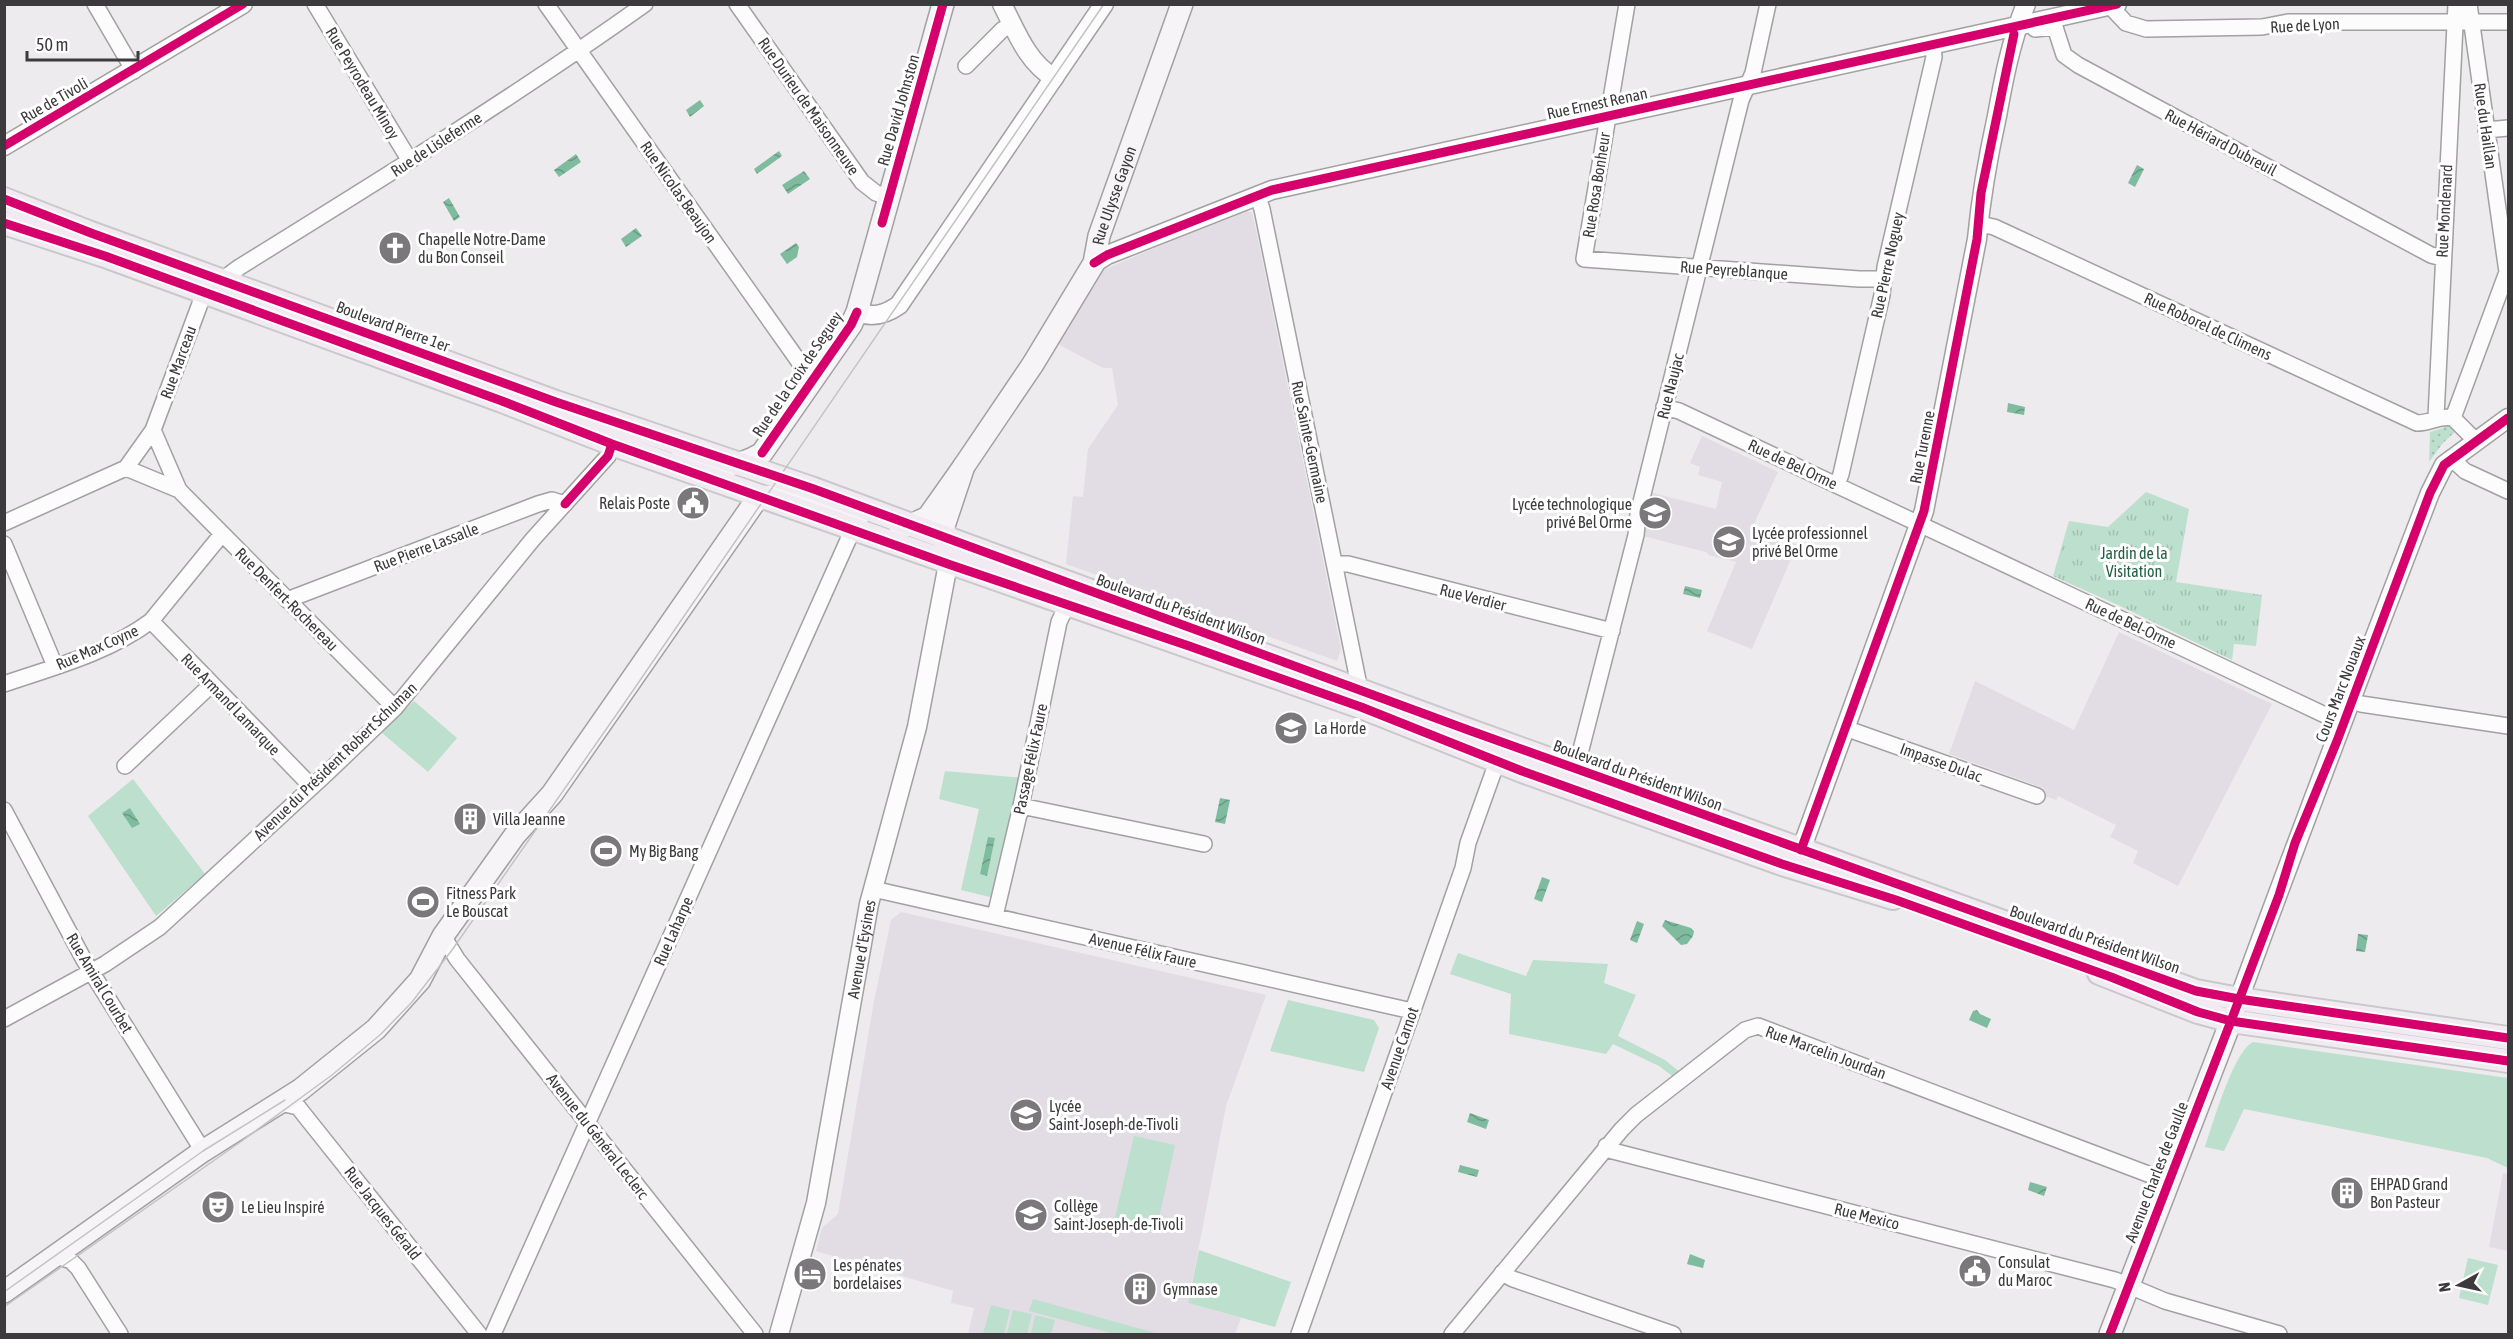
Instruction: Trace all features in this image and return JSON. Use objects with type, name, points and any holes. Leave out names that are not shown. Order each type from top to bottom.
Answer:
[{"type":"main road","name":"Rue David Johnston","points":[[857,312],[943,4]]},
{"type":"main road","name":"Rue Ulysse Gayon","points":[[911,525],[928,517],[964,466],[1033,364],[1094,263],[1099,236],[1182,4]]},
{"type":"main road","name":"Boulevard Pierre 1er","points":[[4,199],[91,233],[603,418],[774,475]]},
{"type":"main road","name":"Boulevard Pierre 1er","points":[[4,223],[105,256],[502,401],[612,444],[759,496]]},
{"type":"main road","name":"Rue de la Croix de Seguey","points":[[774,475],[768,469],[762,453],[851,325],[857,312]]},
{"type":"main road","points":[[646,455],[717,467],[738,463],[762,453]]},
{"type":"main road","name":"Rue Ulysse Gayon","points":[[948,564],[944,537],[945,520],[964,466]]},
{"type":"main road","name":"Boulevard du Président Wilson","points":[[774,475],[1576,769],[2186,987],[2239,999],[2508,1038]]},
{"type":"main road","points":[[4,1292],[202,1151],[280,1103],[336,1063],[385,1019],[420,980],[443,936],[524,823],[552,794],[759,496],[800,498],[873,522],[896,526],[911,525]]},
{"type":"main road","name":"Boulevard du Président Wilson","points":[[759,496],[1360,707],[1497,762],[1782,864],[1896,900],[2111,977],[2198,1012],[2231,1021],[2508,1061]]},
{"type":"main road","name":"Avenue Charles de Gaulle","points":[[2110,1335],[2231,1021]]},
{"type":"street","points":[[95,4],[134,71]]},
{"type":"street","name":"Rue Peyrodeau Minoy","points":[[315,4],[410,161]]},
{"type":"street","name":"Rue Nicolas Beaujon","points":[[546,4],[802,366],[814,377]]},
{"type":"street","name":"Rue de Lisleferme","points":[[227,282],[230,274],[238,268],[410,161],[579,51],[645,4]]},
{"type":"street","name":"Rue Durieu de Maisonneuve","points":[[738,4],[862,182],[876,193],[889,197]]},
{"type":"street","points":[[1002,4],[1029,56],[1054,78]]},
{"type":"street","name":"Rue de la Croix de Seguey","points":[[857,312],[871,316],[884,314],[898,305],[1104,4]]},
{"type":"street","name":"Rue Rosa Bonheur","points":[[1584,259],[1627,4]]},
{"type":"street","name":"Rue Naujac","points":[[1576,769],[1636,535],[1638,514],[1699,267],[1741,100],[1752,73],[1768,4]]},
{"type":"street","name":"Rue Turenne","points":[[1801,850],[1927,500],[1979,224],[1981,193],[2016,30],[2026,4]]},
{"type":"street","name":"Rue Mondenard","points":[[2436,417],[2442,258],[2463,22],[2456,4]]},
{"type":"street","name":"Rue du Haillan","points":[[2453,418],[2507,272],[2486,129],[2463,22],[2469,4]]},
{"type":"street","name":"Rue Ernest Renan","points":[[1094,263],[1107,255],[1257,195],[1933,45],[2054,23],[2114,5]]},
{"type":"street","name":"Rue de Lyon","points":[[2114,5],[2126,23],[2146,29],[2262,27],[2288,22],[2508,22]]},
{"type":"street","name":"Rue de Tivoli","points":[[4,146],[134,71],[234,7]]},
{"type":"street","name":"Rue Hériard Dubreuil","points":[[2054,23],[2064,55],[2078,65],[2431,255],[2442,258]]},
{"type":"street","points":[[966,66],[1002,30],[1012,24]]},
{"type":"street","name":"Rue Pierre Noguey","points":[[1837,484],[1934,57],[1933,45]]},
{"type":"street","points":[[2486,129],[2508,128]]},
{"type":"street","name":"Rue Sainte-Germaine","points":[[1257,195],[1262,209],[1360,690]]},
{"type":"street","name":"Rue Roborel de Climens","points":[[1979,224],[1994,227],[2417,423],[2424,423],[2436,417],[2453,418]]},
{"type":"street","name":"Rue Peyreblanque","points":[[1584,259],[1884,279]]},
{"type":"street","name":"Rue Marceau","points":[[126,468],[153,430],[204,293]]},
{"type":"street","name":"Rue de Bel Orme","points":[[1665,407],[1679,411],[1920,524]]},
{"type":"street","points":[[603,418],[612,435],[612,444]]},
{"type":"street","points":[[2453,418],[2476,441]]},
{"type":"street","name":"Cours Marc Nouaux","points":[[2231,1021],[2279,895],[2295,843],[2438,474],[2451,458],[2508,418]]},
{"type":"street","points":[[153,430],[179,490]]},
{"type":"street","name":"Avenue du Président Robert Schuman","points":[[4,1019],[93,970],[160,927],[312,787],[395,708],[489,591],[608,456],[612,444]]},
{"type":"street","points":[[2451,458],[2465,471],[2508,491]]},
{"type":"street","points":[[4,523],[126,468],[179,490]]},
{"type":"street","name":"Rue Denfert-Rochereau","points":[[179,490],[395,708]]},
{"type":"street","name":"Rue Pierre Lassalle","points":[[287,600],[538,504],[552,500],[565,504]]},
{"type":"street","name":"Rue de Bel-Orme","points":[[1920,524],[2342,723]]},
{"type":"street","name":"Rue Laharpe","points":[[493,1335],[853,528]]},
{"type":"street","name":"Rue Max Coyne","points":[[4,684],[70,663],[136,632],[151,621],[222,534]]},
{"type":"street","points":[[4,544],[55,666]]},
{"type":"street","points":[[948,564],[977,562],[1040,584],[1106,598]]},
{"type":"street","name":"Avenue d'Eysines","points":[[779,1335],[816,1203],[848,1015],[873,889],[917,727],[948,564]]},
{"type":"street","name":"Rue Verdier","points":[[1335,564],[1348,564],[1612,631]]},
{"type":"street","name":"Passage Félix Faure","points":[[995,916],[1021,806],[1059,622],[1068,603]]},
{"type":"street","name":"Rue Armand Lamarque","points":[[151,621],[312,787]]},
{"type":"street","points":[[126,766],[212,684]]},
{"type":"street","points":[[2351,700],[2361,704],[2508,726]]},
{"type":"street","name":"Impasse Dulac","points":[[1845,728],[2037,796]]},
{"type":"street","points":[[1491,738],[1497,762]]},
{"type":"street","name":"Avenue Carnot","points":[[1299,1335],[1463,868],[1468,843],[1497,762]]},
{"type":"street","points":[[1021,806],[1204,844]]},
{"type":"street","name":"Rue Amiral Courbet","points":[[4,810],[84,960],[93,970],[202,1151]]},
{"type":"street","points":[[1676,826],[1770,850],[1801,850]]},
{"type":"street","name":"Avenue Félix Faure","points":[[873,889],[1412,1011]]},
{"type":"street","name":"Avenue du Général Leclerc","points":[[443,936],[457,958],[755,1335]]},
{"type":"street","points":[[2231,1021],[2279,1018],[2475,1042],[2508,1038]]},
{"type":"street","name":"Rue Marcelin Jourdan","points":[[1459,1332],[1502,1273],[1606,1146],[1636,1115],[1745,1030],[1758,1026],[2169,1182]]},
{"type":"street","points":[[2472,1056],[2508,1050]]},
{"type":"street","name":"Rue Jacques Gérald","points":[[280,1103],[298,1107],[479,1335]]},
{"type":"street","name":"Rue Mexico","points":[[1606,1146],[1610,1150],[2115,1280],[2165,1301],[2279,1335]]},
{"type":"street","points":[[53,1256],[71,1261],[78,1268],[120,1335]]},
{"type":"street","points":[[1502,1273],[1513,1279],[1673,1335]]},
{"type":"shaded area","points":[[1245,210],[1252,213],[1258,239],[1341,649],[1337,661],[1066,564],[1073,496],[1083,497],[1088,449],[1118,405],[1112,368],[1103,368],[1056,343],[1098,272]]},
{"type":"shaded area","name":"Lycée professionnel privé Bel Orme","points":[[1702,436],[1778,472],[1753,526],[1797,545],[1752,649],[1707,631],[1736,562],[1643,536],[1653,493],[1716,509],[1722,482],[1698,475],[1700,467],[1690,463]]},
{"type":"shaded area","points":[[2119,632],[2272,704],[2178,886],[2133,863],[2138,851],[2110,837],[2116,825],[2058,796],[2056,800],[2042,795],[2044,788],[1949,754],[1975,681],[2074,730]]},
{"type":"shaded area","points":[[901,912],[1266,995],[1226,1106],[1188,1303],[1241,1318],[1235,1334],[968,1334],[974,1308],[951,1303],[953,1291],[816,1251],[822,1228],[838,1214],[874,1001],[891,920]]},
{"type":"shaded area","points":[[2503,1173],[2508,1174],[2508,1251],[2489,1247]]},
{"type":"green space","points":[[2449,423],[2457,430],[2443,443],[2429,462],[2430,432],[2443,428]]},
{"type":"green space","name":"Jardin de la Visitation","points":[[2146,492],[2189,509],[2176,582],[2262,595],[2256,646],[2234,644],[2232,660],[2053,576],[2069,521],[2108,527]]},
{"type":"green space","points":[[414,701],[457,738],[428,772],[381,732]]},
{"type":"green space","points":[[945,771],[1023,778],[994,898],[961,890],[979,809],[939,799]]},
{"type":"green space","points":[[133,779],[205,874],[156,916],[88,816]]},
{"type":"green space","points":[[1458,953],[1526,976],[1533,960],[1608,964],[1604,983],[1636,995],[1618,1036],[1665,1060],[1681,1073],[1675,1078],[1659,1066],[1613,1044],[1606,1054],[1509,1034],[1511,994],[1450,974]]},
{"type":"green space","points":[[1288,1000],[1374,1020],[1379,1028],[1364,1072],[1270,1051]]},
{"type":"green space","points":[[2253,1042],[2508,1078],[2508,1168],[2487,1158],[2244,1109],[2224,1151],[2205,1147],[2231,1074],[2238,1059]]},
{"type":"green space","points":[[1134,1136],[1175,1145],[1156,1232],[1114,1222]]},
{"type":"green space","points":[[1199,1250],[1291,1282],[1275,1327],[1188,1303]]},
{"type":"green space","points":[[2468,1258],[2498,1265],[2488,1305],[2459,1298]]},
{"type":"green space","points":[[1033,1299],[1159,1334],[1115,1334],[1029,1311]]},
{"type":"green space","points":[[991,1305],[1010,1310],[1004,1334],[983,1334]]},
{"type":"green space","points":[[1013,1310],[1032,1314],[1027,1334],[1007,1334]]},
{"type":"green space","points":[[1035,1315],[1055,1320],[1051,1334],[1031,1334]]},
{"type":"water","points":[[700,100],[704,106],[690,117],[686,110]]},
{"type":"water","points":[[779,151],[782,156],[757,174],[754,169]]},
{"type":"water","points":[[576,154],[581,162],[559,177],[554,170]]},
{"type":"water","points":[[2137,165],[2144,169],[2135,187],[2128,183]]},
{"type":"water","points":[[804,171],[810,179],[788,194],[782,185]]},
{"type":"water","points":[[449,198],[460,217],[454,221],[443,202]]},
{"type":"water","points":[[636,228],[642,236],[626,247],[621,239]]},
{"type":"water","points":[[796,243],[799,247],[797,257],[787,264],[780,254]]},
{"type":"water","points":[[2008,403],[2025,407],[2024,415],[2007,412]]},
{"type":"water","points":[[1685,586],[1702,590],[1700,598],[1683,594]]},
{"type":"water","points":[[1220,798],[1230,800],[1225,824],[1215,822]]},
{"type":"water","points":[[130,808],[140,824],[132,828],[122,813]]},
{"type":"water","points":[[988,837],[995,838],[987,876],[980,874]]},
{"type":"water","points":[[1542,877],[1550,880],[1542,902],[1534,899]]},
{"type":"water","points":[[1665,920],[1694,931],[1687,944],[1681,945],[1662,926]]},
{"type":"water","points":[[1637,921],[1644,924],[1637,943],[1630,940]]},
{"type":"water","points":[[2358,934],[2368,935],[2365,952],[2356,951]]},
{"type":"water","points":[[1977,1010],[1991,1019],[1987,1028],[1969,1020],[1973,1011]]},
{"type":"water","points":[[1470,1113],[1489,1120],[1486,1129],[1467,1122]]},
{"type":"water","points":[[1460,1165],[1479,1170],[1477,1177],[1458,1172]]},
{"type":"water","points":[[2030,1182],[2047,1187],[2044,1196],[2028,1190]]},
{"type":"water","points":[[1690,1254],[1705,1260],[1703,1268],[1687,1264]]},
{"type":"tram line","points":[[4,1307],[239,1143],[332,1075],[381,1034],[412,1002],[452,950],[621,708],[1104,4]]},
{"type":"tram line","points":[[4,1292],[203,1151],[285,1100]]},
{"type":"cycle path","points":[[4,146],[243,4]]},
{"type":"cycle path","points":[[882,223],[943,4]]},
{"type":"cycle path","points":[[1094,263],[1107,255],[1272,190],[2117,4]]},
{"type":"cycle path","points":[[1801,850],[1924,511],[1977,239],[1981,193],[2014,34]]},
{"type":"cycle path","points":[[4,199],[91,233],[556,402],[811,488],[1471,731],[2196,991],[2508,1038]]},
{"type":"cycle path","points":[[4,223],[105,256],[502,401],[612,444],[948,564],[1361,707],[1522,771],[1782,864],[1896,900],[2111,977],[2198,1012],[2231,1021],[2508,1061]]},
{"type":"cycle path","points":[[762,453],[851,325],[857,312]]},
{"type":"cycle path","points":[[2110,1334],[2279,895],[2295,843],[2337,741],[2430,493],[2444,465],[2508,418]]},
{"type":"cycle path","points":[[565,504],[608,456],[612,444]]},
{"type":"place","name":"Chapelle Notre-Dame du Bon Conseil","points":[[395,248]]},
{"type":"place","name":"Relais Poste","points":[[693,503]]},
{"type":"place","name":"Lycée technologique privé Bel Orme","points":[[1655,513]]},
{"type":"place","name":"Lycée professionnel privé Bel Orme","points":[[1729,542]]},
{"type":"place","name":"La Horde","points":[[1291,728]]},
{"type":"place","name":"Villa Jeanne","points":[[470,819]]},
{"type":"place","name":"My Big Bang","points":[[606,851]]},
{"type":"place","name":"Fitness Park Le Bouscat","points":[[423,902]]},
{"type":"place","name":"Lycée Saint-Joseph-de-Tivoli","points":[[1026,1115]]},
{"type":"place","name":"EHPAD Grand Bon Pasteur","points":[[2347,1193]]},
{"type":"place","name":"Le Lieu Inspiré","points":[[218,1207]]},
{"type":"place","name":"Collège Saint-Joseph-de-Tivoli","points":[[1031,1215]]},
{"type":"place","name":"Consulat du Maroc","points":[[1975,1271]]},
{"type":"place","name":"Les pénates bordelaises","points":[[810,1274]]},
{"type":"place","name":"Gymnase","points":[[1140,1289]]}]
